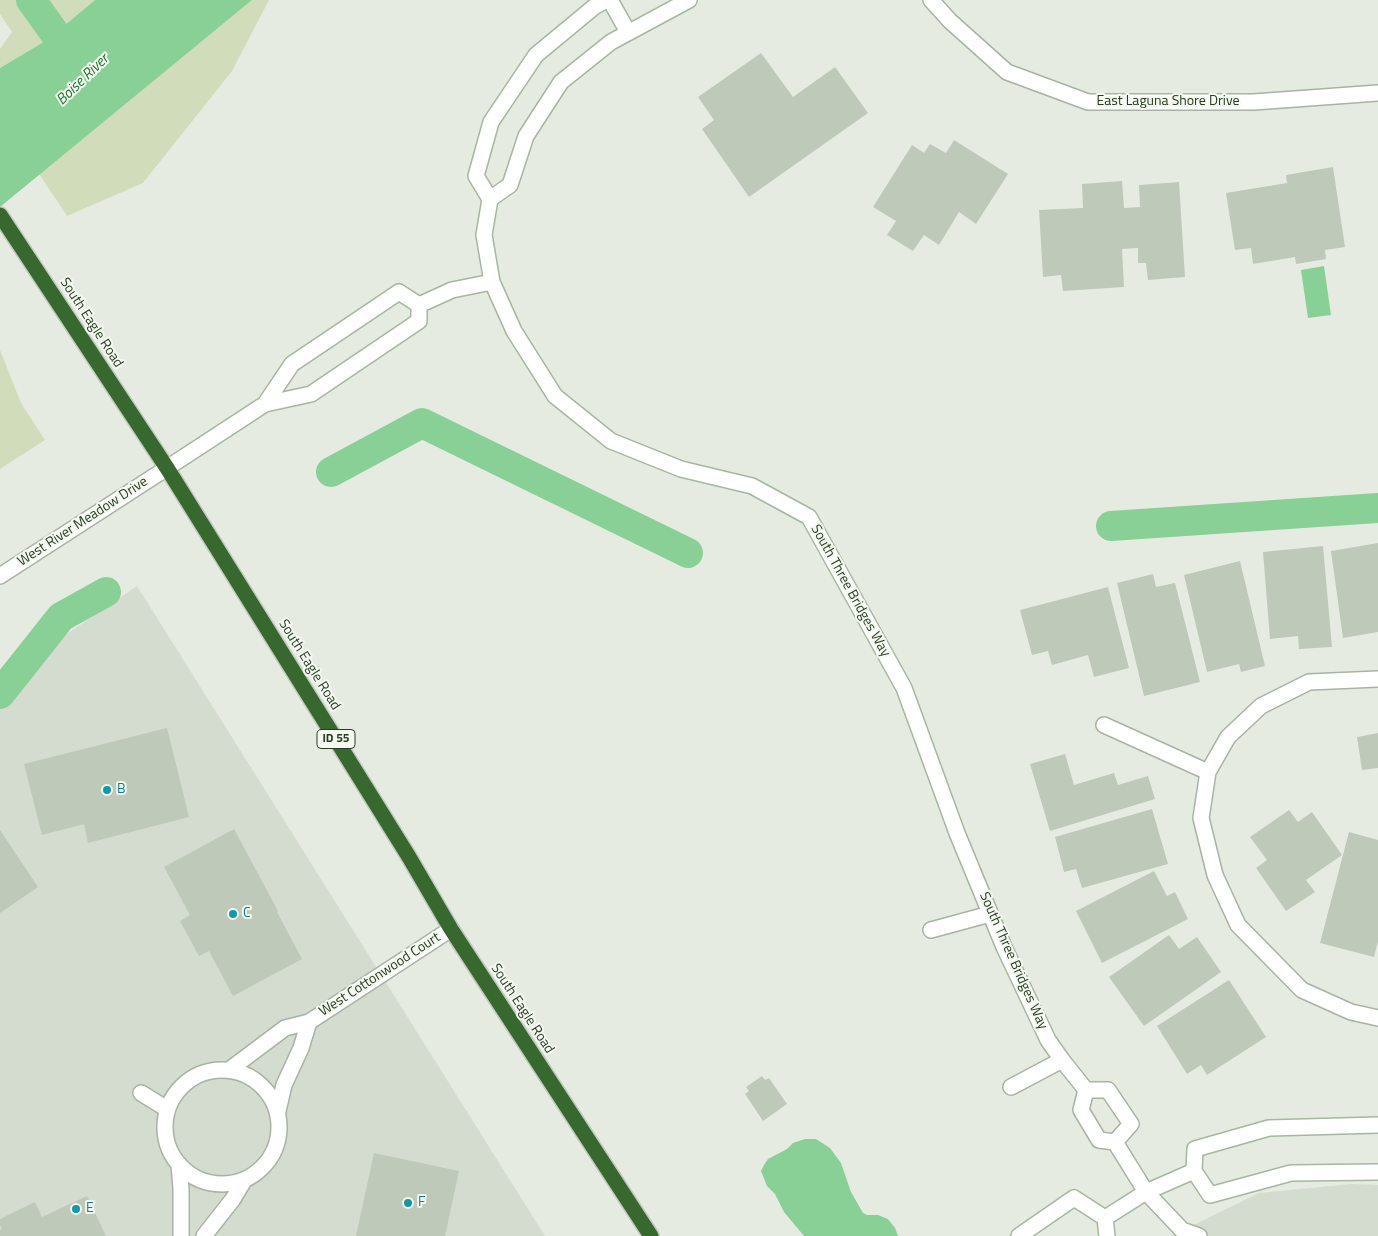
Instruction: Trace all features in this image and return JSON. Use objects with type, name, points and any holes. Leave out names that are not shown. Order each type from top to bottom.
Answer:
[{"type":"highway","name":"South Eagle Road","points":[[0,215],[167,468],[409,857],[451,929],[651,1236]]},
{"type":"street","points":[[606,0],[594,7],[536,55],[491,122],[476,176],[490,199],[510,185],[526,136],[561,82],[611,42],[689,0]]},
{"type":"street","points":[[610,0],[628,32]]},
{"type":"street","name":"East Laguna Shore Drive","points":[[931,0],[950,21],[1007,72],[1088,102],[1254,102],[1378,93]]},
{"type":"street","name":"South Three Bridges Way","points":[[490,199],[484,235],[492,282],[514,331],[555,396],[611,441],[681,469],[752,486],[809,517],[904,688],[957,833],[990,914],[1048,1040],[1086,1090]]},
{"type":"street","points":[[420,305],[452,290],[492,282]]},
{"type":"street","points":[[265,404],[292,364],[399,292],[420,305]]},
{"type":"street","points":[[265,404],[311,394],[419,322],[420,305]]},
{"type":"street","name":"West River Meadow Drive","points":[[0,576],[265,404]]},
{"type":"street","points":[[1378,679],[1309,682],[1261,706],[1228,737],[1208,772],[1202,818],[1215,875],[1238,925],[1302,990],[1351,1012],[1378,1018]]},
{"type":"street","points":[[1104,725],[1208,772]]},
{"type":"street","points":[[931,930],[990,914]]},
{"type":"street","name":"West Cottonwood Court","points":[[229,1070],[285,1028],[309,1022],[451,929]]},
{"type":"street","name":"West Cottonwood Court","points":[[278,1111],[284,1085],[301,1048],[309,1022]]},
{"type":"street","points":[[1011,1086],[1062,1060]]},
{"type":"street","name":"West Cottonwood Court","points":[[213,1070],[229,1070],[246,1074],[260,1083],[271,1096],[278,1111],[280,1125],[274,1151],[267,1163],[257,1173],[245,1180],[231,1184],[217,1184],[202,1181],[190,1175],[179,1164],[171,1152],[166,1139],[164,1124],[167,1109],[174,1095],[185,1083],[198,1075],[213,1070]]},
{"type":"street","points":[[1086,1090],[1108,1090],[1131,1124],[1115,1142],[1099,1140],[1081,1110],[1086,1090]]},
{"type":"street","points":[[141,1093],[167,1109]]},
{"type":"street","points":[[1378,1125],[1269,1128],[1196,1149],[1194,1172],[1210,1195],[1291,1173],[1378,1172]]},
{"type":"street","points":[[1115,1142],[1146,1192],[1182,1233],[1200,1236]]},
{"type":"street","name":"West Cottonwood Court","points":[[179,1164],[181,1236]]},
{"type":"street","points":[[1105,1218],[1146,1192],[1194,1172]]},
{"type":"street","name":"West Cottonwood Court","points":[[204,1236],[233,1199],[245,1180]]},
{"type":"street","points":[[1019,1236],[1074,1198],[1105,1218]]},
{"type":"street","points":[[1105,1218],[1107,1236]]},
{"type":"shaded area","points":[[0,0],[95,0],[47,40],[0,68],[0,49],[12,32],[0,14]]},
{"type":"shaded area","points":[[252,0],[269,0],[232,71],[143,183],[67,216],[39,174]]},
{"type":"shaded area","points":[[0,350],[21,403],[45,440],[0,469]]},
{"type":"shaded area","points":[[137,586],[545,1236],[0,1236],[0,684],[7,675]]},
{"type":"shaded area","points":[[1351,1184],[1378,1185],[1378,1236],[1171,1236],[1259,1193]]},
{"type":"water","name":"Boise River","points":[[95,0],[252,0],[0,207],[0,68],[47,40]]},
{"type":"water","points":[[1324,266],[1331,315],[1308,318],[1301,270]]},
{"type":"water","points":[[805,1139],[816,1139],[830,1148],[841,1163],[851,1192],[863,1213],[878,1215],[888,1219],[898,1236],[804,1236],[784,1212],[775,1194],[767,1186],[761,1171],[768,1159],[787,1149],[793,1143]]},
{"type":"building","points":[[761,53],[793,97],[835,67],[868,113],[749,197],[702,129],[714,120],[698,97]]},
{"type":"building","points":[[954,140],[1008,174],[976,224],[959,212],[939,245],[924,235],[913,251],[887,235],[896,221],[873,207],[912,145],[924,153],[930,144],[946,153]]},
{"type":"building","points":[[1333,167],[1345,247],[1325,250],[1326,259],[1296,264],[1295,257],[1253,264],[1251,248],[1235,250],[1226,193],[1287,183],[1286,175]]},
{"type":"building","points":[[1122,181],[1124,208],[1140,207],[1139,185],[1179,182],[1185,277],[1148,280],[1146,263],[1138,263],[1138,248],[1122,249],[1124,287],[1063,291],[1061,275],[1043,277],[1039,210],[1083,208],[1082,184]]},
{"type":"building","points":[[1378,543],[1378,632],[1343,638],[1331,551]]},
{"type":"building","points":[[1323,546],[1332,647],[1299,649],[1298,636],[1270,639],[1263,552]]},
{"type":"building","points":[[1240,561],[1265,666],[1241,672],[1239,664],[1207,672],[1184,575]]},
{"type":"building","points":[[1153,574],[1156,587],[1175,583],[1200,682],[1144,696],[1117,583]]},
{"type":"building","points":[[1108,587],[1129,668],[1094,677],[1088,655],[1052,665],[1048,651],[1032,655],[1020,610]]},
{"type":"building","name":"B","points":[[167,728],[189,817],[88,843],[84,824],[42,835],[24,764]]},
{"type":"building","points":[[1378,733],[1378,768],[1362,770],[1357,737]]},
{"type":"building","points":[[1065,754],[1074,785],[1114,773],[1118,785],[1148,776],[1155,799],[1050,831],[1030,764]]},
{"type":"building","points":[[1152,809],[1168,864],[1082,888],[1076,869],[1064,872],[1055,837]]},
{"type":"building","points":[[1289,810],[1298,822],[1312,812],[1342,855],[1306,880],[1315,892],[1286,911],[1256,868],[1267,860],[1250,837]]},
{"type":"building","name":"C","points":[[234,829],[302,959],[233,996],[209,951],[199,956],[180,921],[190,915],[164,867]]},
{"type":"building","points":[[0,830],[38,887],[0,913]]},
{"type":"building","points":[[1349,832],[1378,840],[1378,941],[1374,957],[1320,943]]},
{"type":"building","points":[[1154,871],[1167,896],[1175,892],[1188,919],[1102,963],[1076,911]]},
{"type":"building","points":[[1169,935],[1179,949],[1197,937],[1221,972],[1144,1026],[1109,977]]},
{"type":"building","points":[[1229,980],[1266,1037],[1207,1075],[1201,1065],[1187,1074],[1157,1026]]},
{"type":"building","points":[[762,1076],[765,1080],[769,1078],[787,1104],[763,1121],[745,1094],[749,1091],[746,1087]]},
{"type":"building","name":"F","points":[[374,1153],[459,1171],[445,1236],[356,1236]]},
{"type":"building","name":"E","points":[[87,1196],[106,1236],[0,1236],[0,1230],[2,1229],[0,1219],[35,1202],[42,1217]]},
{"type":"waterway","name":"Boise River","points":[[31,0],[79,67]]},
{"type":"waterway","points":[[331,472],[422,423],[688,553]]},
{"type":"waterway","points":[[1111,526],[1378,508]]},
{"type":"waterway","points":[[0,694],[61,617],[106,592]]},
{"type":"place","name":"B","points":[[107,790]]},
{"type":"place","name":"C","points":[[233,914]]},
{"type":"place","name":"F","points":[[408,1203]]},
{"type":"place","name":"E","points":[[76,1209]]}]
